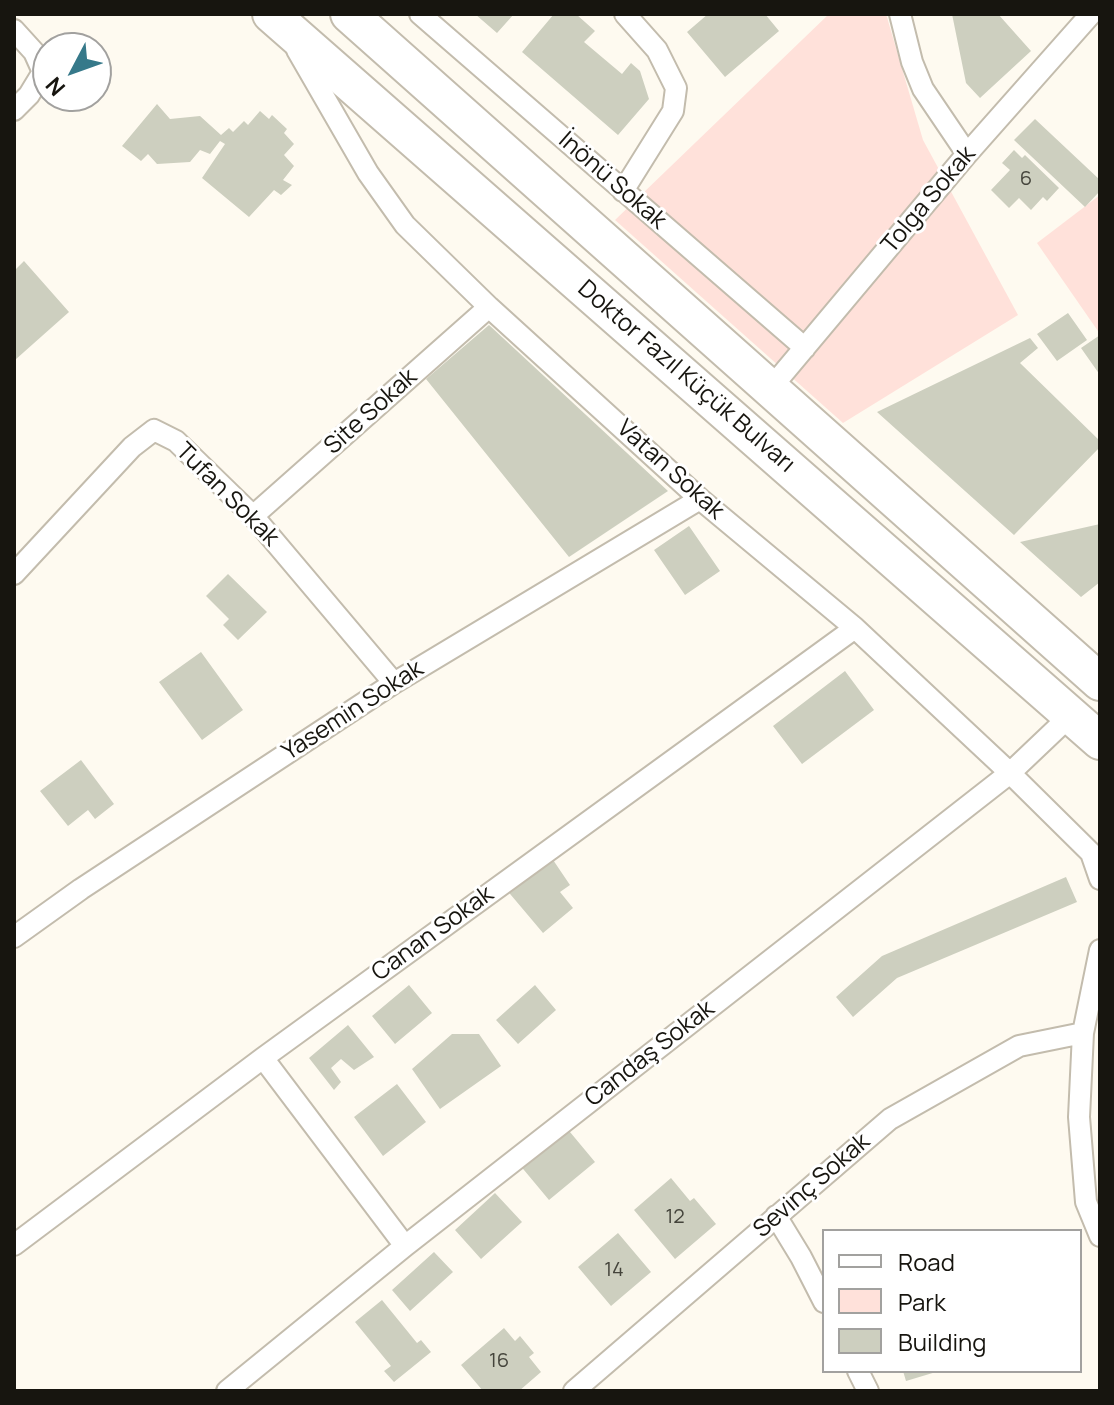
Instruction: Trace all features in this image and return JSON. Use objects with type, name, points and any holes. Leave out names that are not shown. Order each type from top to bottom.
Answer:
[{"type":"highway","name":"Doktor Fazıl Küçük Bulvarı","points":[[349,14],[1100,682]]},
{"type":"highway","name":"Doktor Fazıl Küçük Bulvarı","points":[[276,18],[1100,741]]},
{"type":"highway","points":[[1016,608],[1100,657]]},
{"type":"street","name":"İnönü Sokak","points":[[420,14],[805,348]]},
{"type":"street","points":[[623,191],[673,111],[676,88],[657,50],[625,14]]},
{"type":"street","points":[[900,14],[912,62],[923,89],[967,154]]},
{"type":"street","name":"Tolga Sokak","points":[[770,389],[967,154],[1091,14]]},
{"type":"street","name":"Vatan Sokak","points":[[276,18],[368,173],[405,225],[489,307],[700,499],[855,628],[1010,773],[1091,853],[1100,879]]},
{"type":"street","points":[[14,30],[34,52],[43,72],[29,95],[14,110]]},
{"type":"street","name":"Site Sokak","points":[[253,516],[489,307]]},
{"type":"street","name":"Tufan Sokak","points":[[14,574],[132,447],[154,430],[176,441],[253,516],[394,683]]},
{"type":"street","name":"Yasemin Sokak","points":[[14,937],[81,889],[394,683],[700,499]]},
{"type":"street","name":"Canan Sokak","points":[[14,1245],[263,1058],[855,628]]},
{"type":"street","name":"Candaş Sokak","points":[[227,1391],[405,1246],[1010,773],[1071,715]]},
{"type":"street","points":[[1100,950],[1083,1033],[1079,1117],[1086,1202],[1100,1236]]},
{"type":"street","name":"Sevinç Sokak","points":[[574,1391],[890,1119],[1019,1046],[1083,1033]]},
{"type":"street","points":[[263,1058],[405,1246]]},
{"type":"street","points":[[776,1216],[822,1298]]},
{"type":"street","points":[[859,1373],[868,1391]]},
{"type":"green space","points":[[829,14],[886,14],[923,140],[1018,315],[843,423],[615,220]]},
{"type":"green space","points":[[1100,195],[1100,334],[1037,243]]},
{"type":"building","points":[[475,14],[514,14],[497,33]]},
{"type":"building","points":[[554,14],[576,14],[595,31],[584,42],[622,74],[631,63],[640,71],[649,99],[618,135],[522,52]]},
{"type":"building","points":[[708,14],[765,14],[779,31],[725,77],[687,32]]},
{"type":"building","points":[[952,14],[998,14],[1031,51],[980,98],[966,83]]},
{"type":"building","points":[[157,104],[170,119],[200,116],[221,135],[229,128],[233,132],[244,121],[248,125],[260,111],[269,119],[272,115],[287,129],[284,133],[294,144],[284,155],[294,166],[283,180],[292,185],[281,195],[274,190],[249,217],[202,178],[225,144],[220,141],[210,154],[200,150],[190,162],[157,164],[148,154],[141,161],[122,146]]},
{"type":"building","points":[[1035,119],[1100,180],[1100,191],[1085,207],[1014,140]]},
{"type":"building","points":[[1014,150],[1022,158],[1025,155],[1059,188],[1047,201],[1043,197],[1031,210],[1019,198],[1009,208],[991,190],[1010,170],[1002,163]]},
{"type":"building","points":[[24,261],[69,312],[15,360],[14,276],[15,270]]},
{"type":"building","points":[[1068,313],[1087,340],[1057,361],[1037,334]]},
{"type":"building","points":[[489,325],[668,491],[569,557],[426,379]]},
{"type":"building","points":[[1100,335],[1100,375],[1081,348]]},
{"type":"building","points":[[1030,338],[1038,348],[1020,363],[1100,441],[1100,447],[1014,535],[877,412]]},
{"type":"building","points":[[1100,524],[1100,582],[1081,597],[1020,542]]},
{"type":"building","points":[[689,526],[720,571],[685,595],[654,550]]},
{"type":"building","points":[[228,574],[267,612],[238,640],[223,625],[229,619],[206,596]]},
{"type":"building","points":[[201,652],[243,710],[202,740],[159,682]]},
{"type":"building","points":[[845,671],[874,710],[802,764],[773,726]]},
{"type":"building","points":[[81,760],[114,804],[95,819],[88,810],[68,826],[40,791]]},
{"type":"building","points":[[547,851],[570,885],[560,892],[573,908],[543,933],[500,882]]},
{"type":"building","points":[[1066,877],[1077,902],[897,978],[853,1017],[836,997],[882,956]]},
{"type":"building","points":[[409,985],[432,1013],[395,1044],[372,1016]]},
{"type":"building","points":[[535,985],[556,1010],[518,1044],[496,1020]]},
{"type":"building","points":[[348,1025],[374,1057],[354,1070],[341,1059],[331,1068],[341,1082],[334,1090],[309,1058]]},
{"type":"building","points":[[452,1034],[479,1034],[501,1066],[440,1109],[412,1069]]},
{"type":"building","points":[[397,1084],[426,1122],[383,1156],[354,1117]]},
{"type":"building","points":[[565,1126],[595,1162],[549,1200],[519,1164]]},
{"type":"building","points":[[671,1178],[690,1201],[694,1198],[716,1224],[675,1259],[634,1210]]},
{"type":"building","points":[[495,1193],[522,1222],[481,1259],[455,1230]]},
{"type":"building","points":[[618,1233],[651,1272],[611,1306],[578,1267]]},
{"type":"building","points":[[434,1252],[453,1272],[410,1311],[392,1290]]},
{"type":"building","points":[[382,1300],[417,1343],[421,1340],[431,1352],[394,1382],[384,1371],[391,1366],[355,1322]]},
{"type":"building","points":[[504,1328],[515,1341],[520,1336],[534,1353],[529,1357],[541,1372],[519,1391],[483,1391],[461,1365]]},
{"type":"building","points":[[904,1373],[933,1373],[906,1381]]}]
